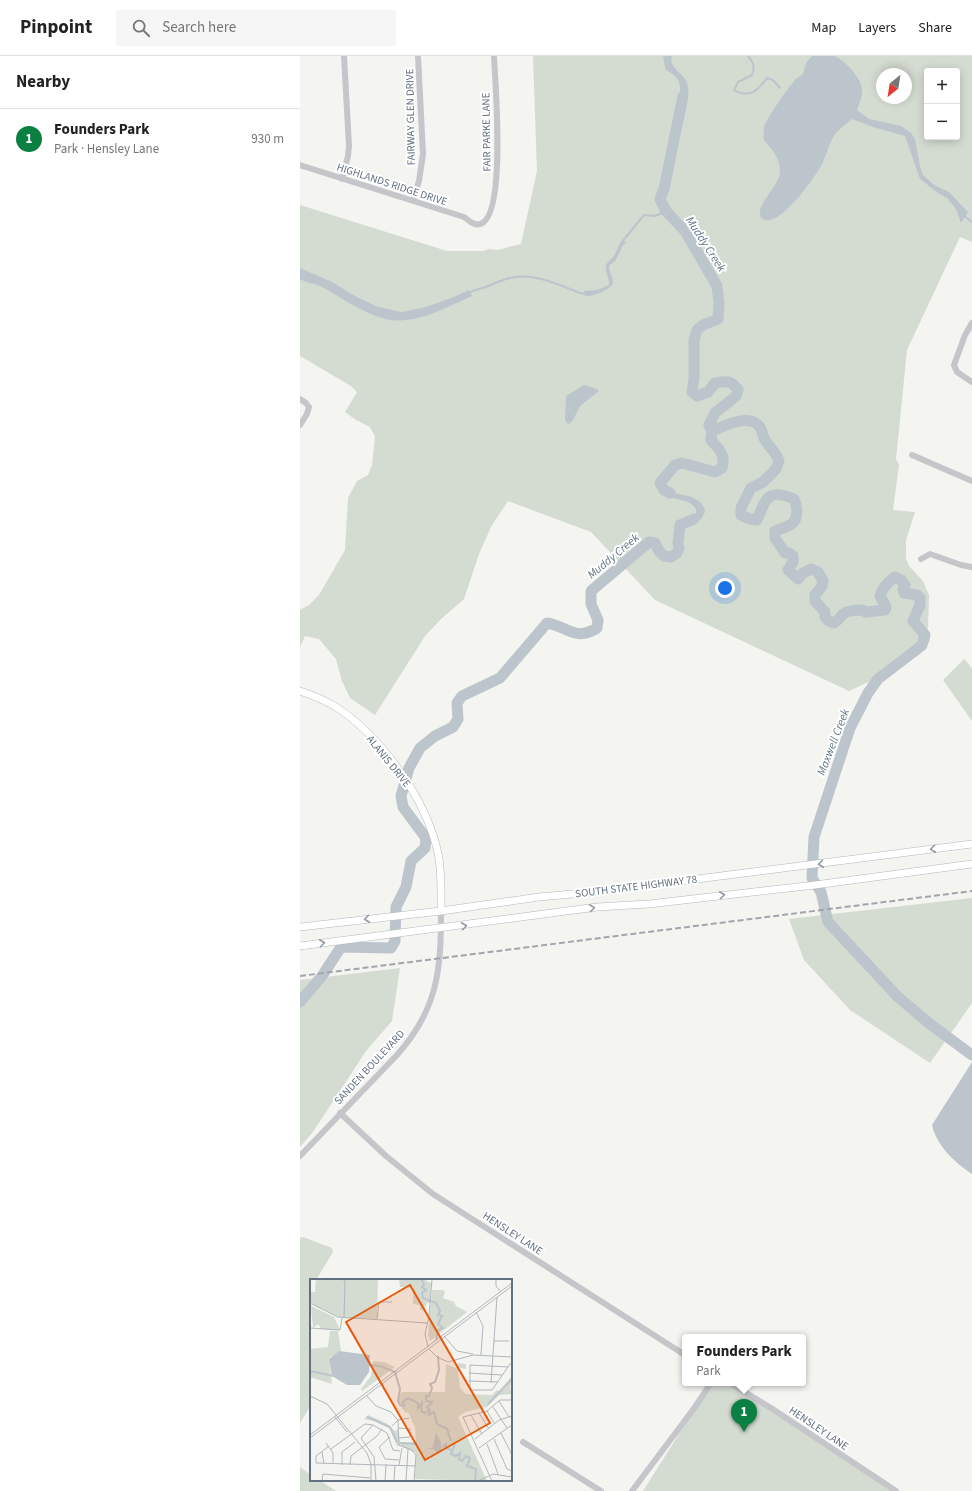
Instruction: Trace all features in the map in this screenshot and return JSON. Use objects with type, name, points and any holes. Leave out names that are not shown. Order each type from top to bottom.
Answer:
[{"type":"main road","name":"ALANIS DRIVE","points":[[300,691],[334,706],[351,718],[369,735],[397,767],[410,785],[431,830],[438,853],[441,873],[441,911]]},
{"type":"main road","name":"SOUTH STATE HIGHWAY 78","points":[[300,927],[441,911],[539,897],[594,892],[972,844]]},
{"type":"main road","name":"SOUTH STATE HIGHWAY 78","points":[[302,946],[597,908],[649,904],[791,888],[972,864]]},
{"type":"street","points":[[342,178],[349,146],[344,56]]},
{"type":"street","name":"FAIRWAY GLEN DRIVE","points":[[413,201],[419,181],[423,154],[418,56]]},
{"type":"street","name":"FAIR PARKE LANE","points":[[477,225],[485,222],[489,215],[498,172],[494,56]]},
{"type":"street","name":"HIGHLANDS RIDGE DRIVE","points":[[300,165],[464,217],[477,225]]},
{"type":"street","points":[[972,323],[954,365],[957,372],[972,382]]},
{"type":"street","points":[[300,398],[308,407],[307,414],[300,425]]},
{"type":"street","points":[[912,455],[972,481]]},
{"type":"street","points":[[921,559],[930,554],[972,568]]},
{"type":"street","name":"SANDEN BOULEVARD","points":[[300,1156],[397,1055],[410,1040],[420,1024],[428,1008],[436,985],[440,966],[441,911]]},
{"type":"street","name":"HENSLEY LANE","points":[[340,1113],[386,1156],[433,1194],[682,1353]]},
{"type":"street","points":[[632,1491],[709,1386]]},
{"type":"street","name":"HENSLEY LANE","points":[[735,1386],[771,1408],[896,1491]]},
{"type":"street","points":[[523,1442],[601,1491]]},
{"type":"shaded area","points":[[533,56],[972,56],[972,242],[960,237],[907,350],[896,459],[899,465],[893,510],[915,512],[906,540],[906,558],[909,566],[923,581],[929,595],[928,629],[930,641],[905,665],[849,691],[655,600],[591,532],[508,501],[492,525],[479,554],[464,599],[440,620],[425,636],[375,715],[350,698],[342,681],[336,659],[319,639],[305,636],[300,647],[300,610],[309,605],[319,595],[345,550],[348,498],[357,481],[368,475],[372,465],[375,437],[370,427],[356,420],[345,412],[357,392],[351,386],[300,356],[300,205],[447,251],[497,250],[521,244],[537,171]]},
{"type":"shaded area","points":[[664,56],[672,56],[672,64],[687,83],[688,94],[685,112],[676,109],[680,86],[676,78],[666,70],[663,58]]},
{"type":"shaded area","points":[[812,56],[834,56],[842,61],[851,70],[859,80],[862,89],[857,110],[869,119],[901,126],[911,133],[915,139],[923,175],[934,185],[949,192],[968,212],[961,223],[956,209],[947,198],[920,179],[905,136],[873,127],[852,119],[834,135],[822,164],[796,200],[778,216],[770,220],[763,219],[760,215],[760,210],[776,184],[780,172],[777,158],[764,140],[764,127],[773,110],[788,88],[803,74],[806,63]]},
{"type":"shaded area","points":[[622,240],[626,243],[623,245],[615,261],[609,266],[613,280],[612,285],[606,290],[585,296],[584,291],[597,290],[609,285],[606,265],[614,256]]},
{"type":"shaded area","points":[[300,268],[332,282],[355,296],[378,307],[402,312],[426,307],[469,290],[472,296],[419,318],[408,320],[385,319],[360,309],[320,286],[300,279]]},
{"type":"shaded area","points":[[584,385],[599,391],[580,406],[573,420],[569,424],[565,419],[566,396]]},
{"type":"shaded area","points":[[660,483],[674,493],[692,497],[699,501],[704,507],[705,512],[701,519],[683,528],[675,521],[696,515],[696,509],[691,503],[664,494],[656,487]]},
{"type":"shaded area","points":[[964,659],[972,668],[972,721],[943,680]]},
{"type":"shaded area","points":[[972,898],[972,1003],[930,1063],[850,1010],[804,960],[789,919]]},
{"type":"shaded area","points":[[400,968],[392,1021],[366,1051],[313,1132],[300,1147],[300,980]]},
{"type":"shaded area","points":[[972,1062],[972,1174],[953,1159],[942,1147],[934,1133],[932,1125]]},
{"type":"shaded area","points":[[303,1237],[332,1248],[333,1252],[317,1279],[310,1279],[310,1407],[300,1423],[300,1238]]},
{"type":"shaded area","points":[[709,1386],[735,1386],[896,1491],[643,1491]]},
{"type":"shaded area","points":[[300,1467],[310,1474],[310,1481],[321,1481],[336,1491],[300,1491]]},
{"type":"waterway","points":[[748,56],[753,65],[752,75],[738,82],[734,90],[745,94],[753,92],[767,78],[773,80],[780,88]]},
{"type":"waterway","name":"Muddy Creek","points":[[670,493],[664,490],[660,483],[675,465],[682,463],[715,472],[722,468],[723,459],[719,449],[711,440],[712,431],[709,425],[715,413],[736,396],[738,390],[733,384],[726,382],[715,383],[708,392],[697,396],[692,392],[694,379],[694,340],[697,330],[703,325],[718,319],[719,304],[717,286],[685,231],[666,211],[660,199],[664,189],[683,96]]},
{"type":"waterway","points":[[622,242],[644,215],[655,216],[666,211]]},
{"type":"waterway","points":[[963,215],[972,222]]},
{"type":"waterway","points":[[469,293],[473,290],[486,287],[506,279],[525,277],[544,280],[586,294]]},
{"type":"waterway","name":"Maxwell Creek","points":[[712,431],[743,421],[755,422],[762,431],[764,438],[779,461],[776,469],[763,482],[751,488],[741,508],[741,515],[757,520],[766,501],[773,495],[785,496],[794,499],[797,510],[796,518],[792,524],[775,531],[775,538],[785,553],[789,553],[793,556],[793,562],[788,570],[798,579],[803,573],[811,569],[818,572],[823,581],[822,586],[815,595],[815,601],[825,612],[825,617],[829,621],[834,623],[843,614],[855,610],[862,610],[866,612],[885,610],[886,607],[880,596],[882,590],[895,577],[901,580],[905,585],[903,590],[904,593],[917,595],[920,598],[920,605],[913,621],[925,635],[922,645],[878,679],[868,693],[850,728],[814,837],[812,878],[821,892],[828,922],[898,997],[930,1024],[972,1055]]},
{"type":"waterway","name":"Muddy Creek","points":[[300,1002],[322,976],[341,947],[391,948],[395,941],[396,907],[406,887],[411,861],[425,848],[426,838],[403,807],[401,796],[409,768],[420,748],[435,736],[453,727],[458,719],[457,703],[462,696],[500,678],[547,623],[571,632],[583,634],[597,628],[598,620],[591,604],[591,591],[649,542],[655,543],[659,551],[664,556],[671,557],[677,553],[679,548],[678,543],[680,525],[694,519]]},
{"type":"railway","points":[[300,976],[972,891]]},
{"type":"place","name":"Founders Park","points":[[744,1432]]}]
